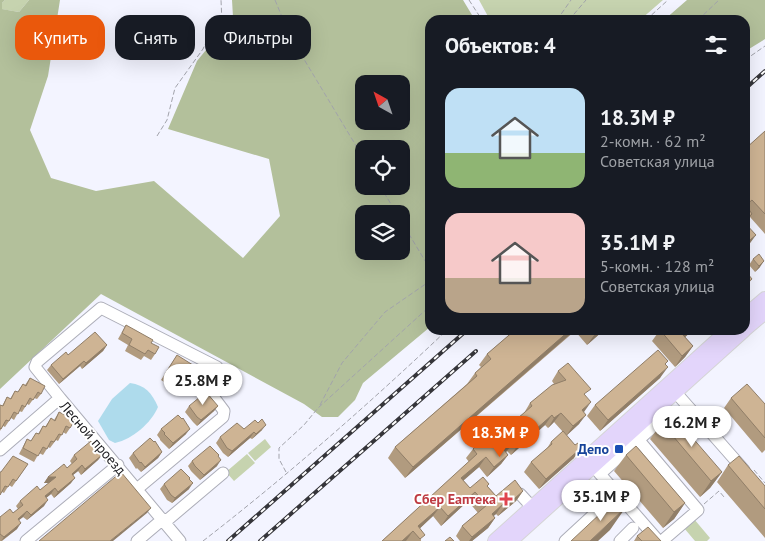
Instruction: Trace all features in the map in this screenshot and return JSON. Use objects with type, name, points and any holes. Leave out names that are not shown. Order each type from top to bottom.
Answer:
[{"type":"main road","points":[[750,312],[765,299]]},
{"type":"main road","points":[[750,326],[765,312]]},
{"type":"main road","points":[[510,541],[634,436],[671,388],[724,335]]},
{"type":"main road","points":[[495,541],[671,388],[739,335]]},
{"type":"street","points":[[60,398],[36,370],[35,366],[37,362],[101,308],[217,367],[219,373],[212,395],[224,411],[223,417],[138,489]]},
{"type":"street","points":[[671,388],[752,473]]},
{"type":"street","name":"Лесной проезд","points":[[0,450],[60,398],[179,539]]},
{"type":"street","points":[[596,470],[660,541],[698,510],[634,436],[661,420]]},
{"type":"street","points":[[26,541],[118,465]]},
{"type":"street","points":[[137,541],[222,473]]},
{"type":"street","points":[[565,541],[617,493]]},
{"type":"street","points":[[520,494],[532,507]]},
{"type":"street","points":[[620,541],[633,528]]},
{"type":"path","points":[[157,136],[167,120],[174,88],[203,50],[208,38],[222,22],[221,0]]},
{"type":"path","points":[[275,0],[290,36],[355,144]]},
{"type":"path","points":[[469,0],[479,15]]},
{"type":"path","points":[[560,15],[571,0]]},
{"type":"path","points":[[573,15],[586,0]]},
{"type":"path","points":[[651,15],[668,0]]},
{"type":"path","points":[[703,15],[719,0]]},
{"type":"path","points":[[750,56],[765,46]]},
{"type":"path","points":[[410,236],[425,261]]},
{"type":"path","points":[[318,408],[342,363],[385,312],[425,284]]},
{"type":"path","points":[[286,473],[279,459],[279,448],[304,425],[318,408],[425,311]]},
{"type":"path","points":[[203,541],[286,473],[405,370],[442,335]]},
{"type":"path","points":[[678,424],[694,427],[701,421]]},
{"type":"path","points":[[752,473],[765,483]]},
{"type":"path","points":[[698,510],[719,491],[724,497]]},
{"type":"green space","points":[[0,0],[5,0],[2,3],[2,9],[19,12],[29,0],[60,0],[58,15],[15,15],[15,60],[51,60],[48,76],[30,130],[51,178],[96,191],[154,181],[243,258],[280,216],[269,159],[168,129],[197,61],[205,51],[205,60],[311,60],[311,15],[233,15],[232,0],[463,0],[472,15],[425,15],[425,331],[363,383],[355,400],[338,417],[322,417],[304,404],[101,294],[0,389]]},
{"type":"green space","points":[[5,0],[29,0],[19,12],[1,9],[2,3]]},
{"type":"green space","points":[[479,0],[663,0],[646,15],[487,15]]},
{"type":"green space","points":[[687,0],[765,0],[765,39],[750,48],[750,15],[670,15]]},
{"type":"green space","points":[[265,439],[271,447],[255,461],[248,453]]},
{"type":"green space","points":[[247,454],[255,463],[234,481],[226,472]]},
{"type":"green space","points":[[694,519],[710,538],[707,541],[695,541],[684,528]]},
{"type":"water","points":[[130,383],[147,390],[158,407],[151,419],[141,429],[128,438],[115,443],[109,440],[98,421],[112,399]]},
{"type":"building","points":[[765,131],[765,214],[752,200],[750,202],[750,144]]},
{"type":"building","points":[[750,228],[756,235],[750,240]]},
{"type":"building","points":[[759,254],[764,261],[759,266],[753,259]]},
{"type":"building","points":[[126,325],[153,340],[151,343],[159,347],[155,354],[148,350],[145,354],[129,345],[132,339],[122,333]]},
{"type":"building","points":[[95,332],[107,345],[63,379],[51,365],[66,352],[68,355]]},
{"type":"building","points":[[509,335],[564,335],[413,467],[395,447],[477,376],[475,373],[491,359],[487,354]]},
{"type":"building","points":[[664,335],[683,335],[693,346],[682,356]]},
{"type":"building","points":[[658,350],[668,361],[665,364],[668,367],[608,420],[595,405]]},
{"type":"building","points":[[177,355],[196,367],[184,386],[165,374]]},
{"type":"building","points":[[568,363],[591,389],[584,394],[591,402],[582,410],[586,415],[573,426],[561,413],[554,418],[552,415],[518,445],[514,441],[504,450],[508,455],[494,467],[486,457],[461,478],[470,488],[483,477],[489,484],[487,486],[496,496],[515,480],[523,491],[505,507],[503,504],[492,514],[495,518],[472,537],[462,526],[487,505],[475,492],[448,516],[440,507],[418,526],[425,535],[420,539],[413,531],[402,541],[382,541],[477,454],[473,449],[482,440],[490,442],[532,406],[530,403],[552,385],[566,380],[558,371]]},
{"type":"building","points":[[30,378],[45,386],[41,394],[38,392],[33,400],[30,398],[25,407],[22,405],[18,414],[14,412],[1,429],[0,405],[3,406],[7,397],[11,399],[15,391],[18,392],[23,384],[26,386]]},
{"type":"building","points":[[747,384],[765,404],[765,438],[731,398]]},
{"type":"building","points":[[206,392],[218,406],[201,420],[189,406]]},
{"type":"building","points":[[59,412],[75,420],[70,428],[66,426],[62,435],[59,434],[54,442],[51,441],[47,449],[43,447],[38,456],[23,448],[27,439],[31,441],[36,433],[39,434],[43,426],[46,427],[51,418],[55,421]]},
{"type":"building","points":[[672,414],[722,472],[711,481],[662,423]]},
{"type":"building","points":[[178,415],[183,418],[190,429],[173,443],[161,429]]},
{"type":"building","points":[[262,419],[266,425],[256,434],[254,432],[232,451],[227,448],[220,437],[237,423],[244,429],[255,420],[258,423]]},
{"type":"building","points":[[563,431],[575,445],[578,443],[581,448],[546,479],[531,462],[552,444],[551,442]]},
{"type":"building","points":[[150,438],[155,441],[162,452],[145,467],[133,453]]},
{"type":"building","points":[[91,441],[102,455],[85,469],[82,465],[72,474],[75,478],[58,492],[55,488],[45,496],[48,500],[31,515],[27,511],[18,519],[21,523],[4,537],[0,534],[0,517],[10,509],[13,513],[23,505],[20,501],[37,486],[40,490],[56,477],[48,477],[64,464],[67,468],[77,459],[74,455]]},
{"type":"building","points":[[210,446],[219,455],[221,460],[204,475],[192,461]]},
{"type":"building","points":[[636,446],[685,503],[674,512],[626,455]]},
{"type":"building","points":[[13,456],[28,464],[16,481],[13,479],[8,487],[5,486],[0,495],[0,472]]},
{"type":"building","points":[[739,456],[765,486],[765,509],[728,465]]},
{"type":"building","points":[[181,469],[193,483],[175,498],[164,484]]},
{"type":"building","points":[[121,472],[151,508],[110,541],[39,541]]},
{"type":"building","points":[[617,498],[626,507],[590,541],[571,541]]},
{"type":"building","points":[[648,527],[661,541],[642,541],[637,536]]},
{"type":"building","points":[[450,537],[454,541],[445,541]]},
{"type":"railway","points":[[750,84],[765,71]]},
{"type":"railway","points":[[228,541],[461,335]]},
{"type":"railway","points":[[260,541],[476,351]]},
{"type":"place","name":"Депо","points":[[619,449]]},
{"type":"place","name":"Сбер Еаптека","points":[[506,499]]}]
